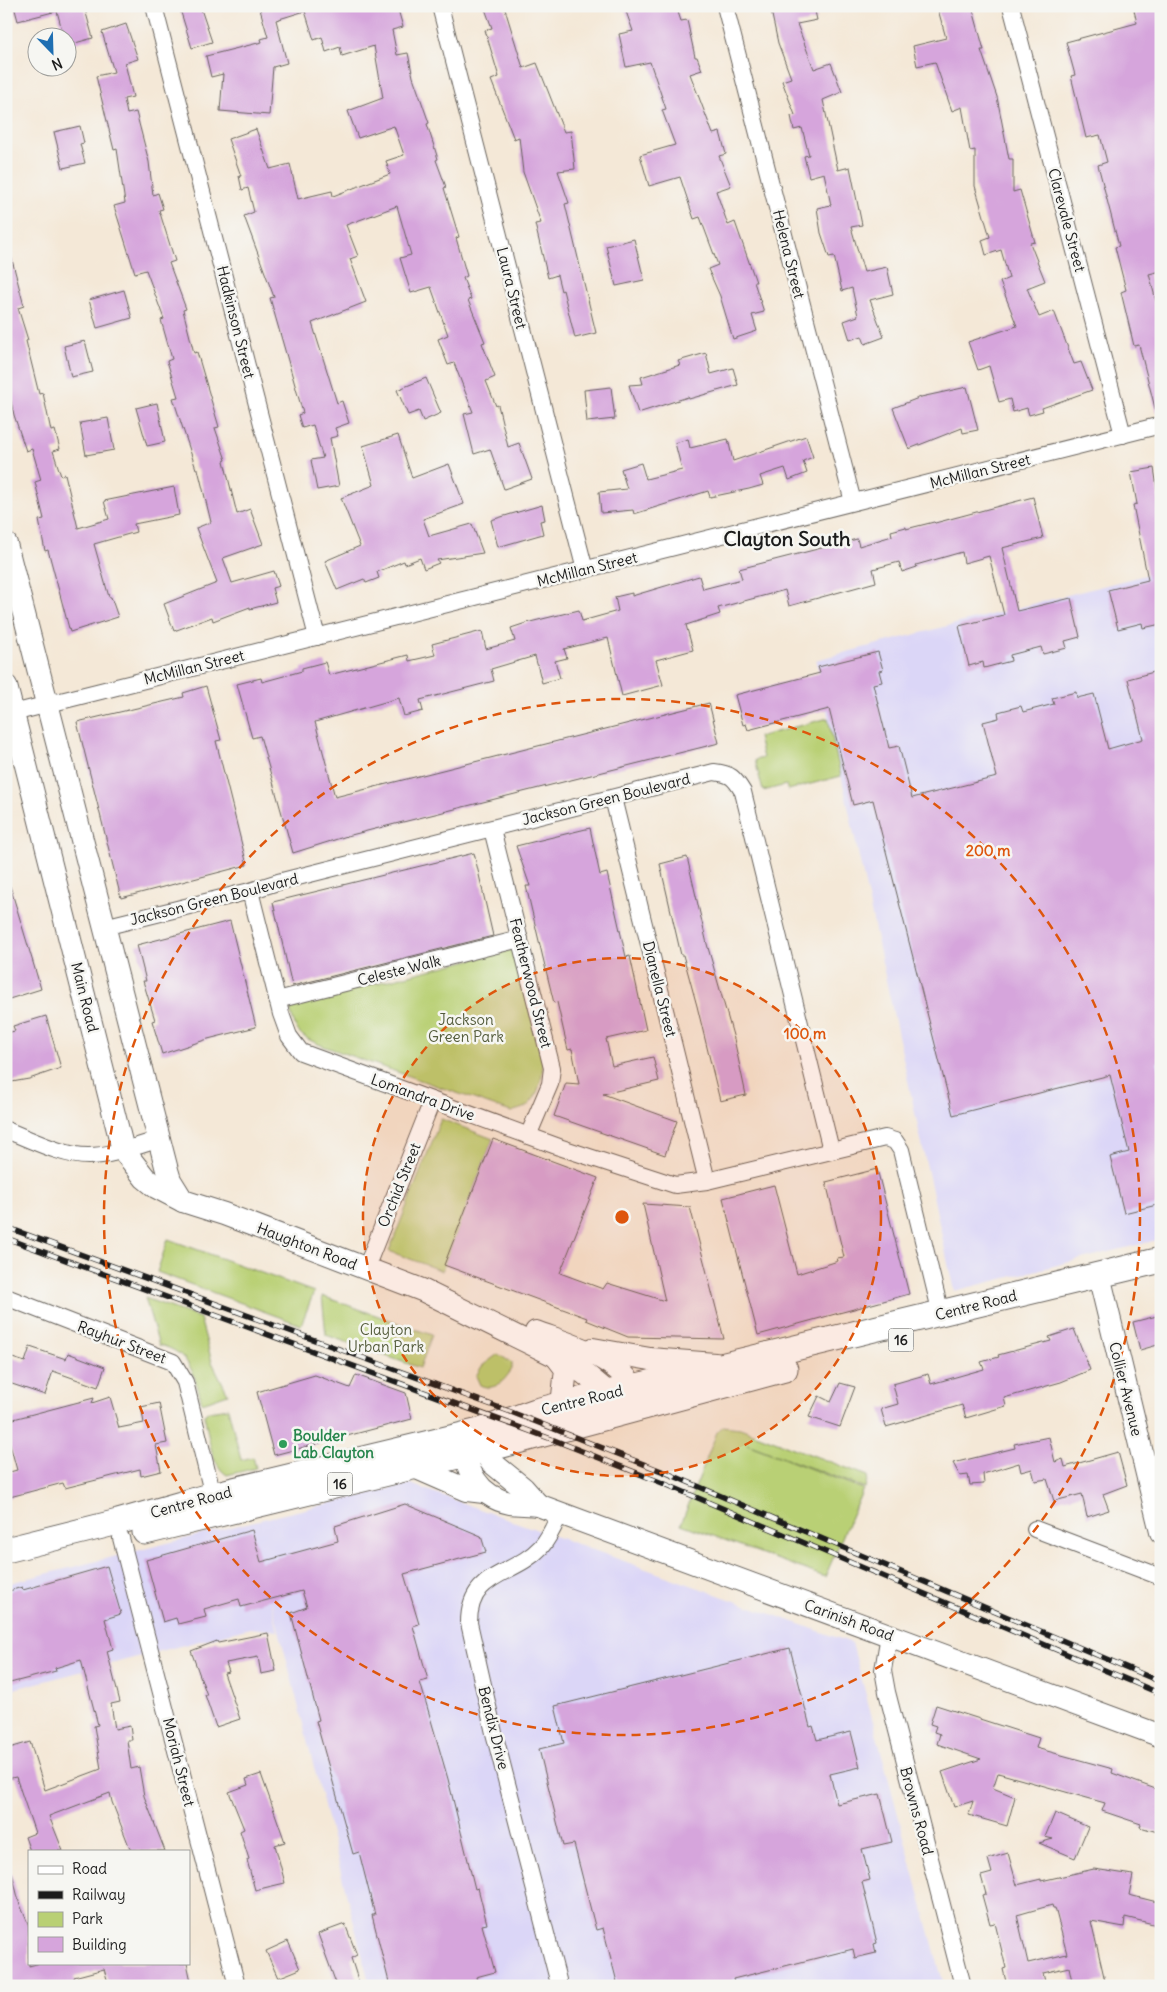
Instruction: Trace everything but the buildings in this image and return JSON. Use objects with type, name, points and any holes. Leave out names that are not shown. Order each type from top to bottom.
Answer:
[{"type":"main road","points":[[6,544],[170,1180],[183,1201]]},
{"type":"main road","name":"Main Road","points":[[6,686],[123,1150]]},
{"type":"main road","points":[[47,846],[81,836]]},
{"type":"main road","name":"Haughton Road","points":[[123,1150],[145,1178],[156,1187],[183,1201],[224,1214],[366,1268],[564,1350],[584,1373],[626,1400]]},
{"type":"main road","name":"Centre Road","points":[[6,1550],[118,1522],[412,1466],[473,1442],[536,1411],[562,1405],[626,1400],[760,1375],[1101,1282],[1161,1260]]},
{"type":"main road","name":"Centre Road","points":[[6,1566],[121,1538],[215,1505],[473,1442],[517,1441],[726,1365],[941,1314],[1101,1282],[1161,1275]]},
{"type":"main road","name":"Collier Avenue","points":[[1101,1282],[1161,1532]]},
{"type":"main road","points":[[562,1405],[566,1369],[564,1350],[726,1365]]},
{"type":"main road","points":[[517,1441],[513,1455],[514,1465],[523,1488]]},
{"type":"main road","points":[[473,1442],[470,1472],[484,1492]]},
{"type":"main road","name":"Carinish Road","points":[[473,1442],[491,1462],[523,1488],[538,1504]]},
{"type":"main road","name":"Carinish Road","points":[[412,1466],[468,1490],[484,1492],[509,1503],[538,1504],[1161,1736]]},
{"type":"street","name":"Hadkinson Street","points":[[154,6],[317,637]]},
{"type":"street","name":"Laura Street","points":[[440,6],[585,570]]},
{"type":"street","name":"Helena Street","points":[[725,6],[853,502]]},
{"type":"street","name":"Clarevale Street","points":[[1011,6],[1123,434]]},
{"type":"street","name":"McMillan Street","points":[[13,713],[1161,425]]},
{"type":"street","name":"Jackson Green Boulevard","points":[[104,927],[714,772],[727,773],[737,781],[743,792],[830,1150]]},
{"type":"street","name":"Dianella Street","points":[[613,798],[707,1181]]},
{"type":"street","name":"Featherwood Street","points":[[492,829],[552,1068],[550,1084],[528,1136]]},
{"type":"street","name":"Lomandra Drive","points":[[250,891],[277,1000],[289,1036],[301,1052],[528,1136],[675,1185],[707,1181],[885,1138],[895,1141],[901,1150],[941,1314]]},
{"type":"street","name":"Celeste Walk","points":[[277,1000],[520,939]]},
{"type":"street","name":"Orchid Street","points":[[366,1268],[432,1101]]},
{"type":"street","points":[[6,1130],[71,1154],[99,1155],[160,1139]]},
{"type":"street","name":"Rayhur Street","points":[[6,1297],[173,1362],[185,1382],[215,1505]]},
{"type":"street","name":"Bendix Drive","points":[[558,1980],[494,1734],[469,1623],[469,1608],[475,1592],[489,1580],[526,1560],[542,1546],[560,1513]]},
{"type":"street","points":[[1035,1529],[1161,1577]]},
{"type":"street","name":"Moriah Street","points":[[121,1538],[236,1986]]},
{"type":"street","name":"Browns Road","points":[[889,1635],[883,1670],[887,1692],[963,1986]]},
{"type":"shaded area","points":[[1161,571],[1161,1239],[954,1291],[816,660]]},
{"type":"shaded area","points":[[410,1484],[852,1643],[944,1986],[370,1986],[268,1587],[278,1631],[250,1628],[6,1691],[6,1584]]},
{"type":"green space","points":[[828,718],[841,776],[788,790],[786,785],[763,791],[755,760],[763,758],[758,737]]},
{"type":"green space","name":"Jackson Green Park","points":[[514,949],[543,1062],[541,1080],[535,1097],[527,1106],[511,1112],[323,1046],[308,1039],[296,1027],[289,1005]]},
{"type":"green space","points":[[441,1119],[493,1139],[442,1271],[389,1251]]},
{"type":"green space","points":[[168,1239],[314,1292],[301,1325],[157,1272]]},
{"type":"green space","name":"Clayton Urban Park","points":[[322,1296],[432,1335],[420,1368],[326,1335]]},
{"type":"green space","points":[[145,1298],[200,1318],[212,1362],[228,1394],[202,1403],[190,1366],[185,1359],[170,1348],[159,1345]]},
{"type":"green space","points":[[498,1354],[512,1363],[512,1369],[506,1378],[495,1386],[485,1387],[480,1385],[476,1376],[482,1366]]},
{"type":"green space","points":[[228,1408],[241,1460],[253,1457],[256,1468],[227,1475],[217,1464],[204,1415],[209,1411]]},
{"type":"green space","points":[[723,1426],[740,1428],[868,1476],[865,1488],[747,1444],[863,1489],[825,1577],[681,1524],[717,1432]]},
{"type":"railway","points":[[6,1227],[511,1412],[669,1474],[1161,1682]]},
{"type":"railway","points":[[6,1238],[554,1440],[665,1484],[1161,1694]]},
{"type":"place","name":"Boulder Lab Clayton","points":[[283,1444]]},
{"type":"district","name":"Clayton South","points":[[787,538]]}]
